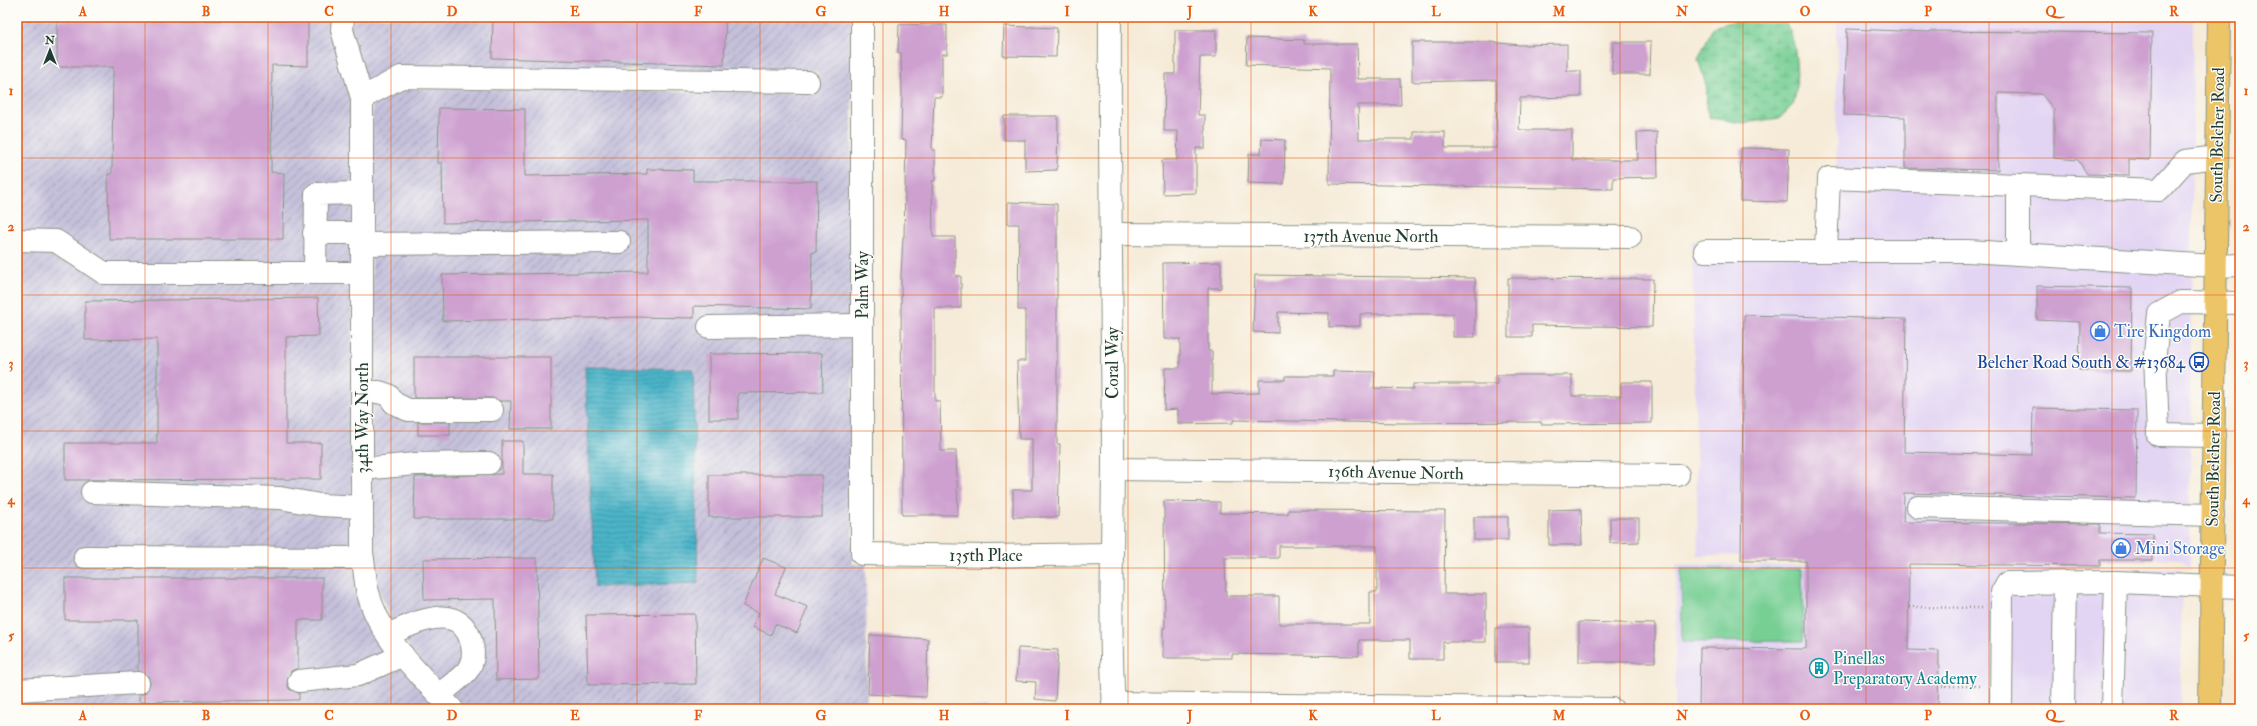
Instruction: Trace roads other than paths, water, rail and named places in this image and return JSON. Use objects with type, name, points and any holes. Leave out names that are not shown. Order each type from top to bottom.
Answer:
[{"type":"main road","name":"South Belcher Road","points":[[2210,709],[2219,17]]},
{"type":"street","name":"34th Way North","points":[[344,17],[342,30],[362,98],[362,558],[368,591],[388,636],[445,702]]},
{"type":"street","name":"Palm Way","points":[[862,17],[862,554]]},
{"type":"street","name":"Coral Way","points":[[1110,17],[1109,166],[1112,234],[1113,469],[1111,554],[1113,706]]},
{"type":"street","points":[[362,98],[401,77],[808,82]]},
{"type":"street","points":[[1826,251],[1829,178],[2159,190],[2186,161],[2217,157]]},
{"type":"street","points":[[2018,185],[2018,254]]},
{"type":"street","points":[[315,273],[314,233],[316,194],[362,193]]},
{"type":"street","points":[[314,233],[362,238],[619,242]]},
{"type":"street","name":"137th Avenue North","points":[[1112,234],[1630,238]]},
{"type":"street","points":[[17,240],[56,241],[104,273],[362,273]]},
{"type":"street","points":[[1704,251],[1968,251],[2216,266],[2240,265]]},
{"type":"street","points":[[2214,436],[2158,435],[2155,353],[2159,314],[2181,302],[2240,303]]},
{"type":"street","points":[[709,327],[862,325]]},
{"type":"street","points":[[362,392],[379,392],[388,395],[394,403],[408,410],[492,410]]},
{"type":"street","points":[[362,469],[415,464],[489,463]]},
{"type":"street","name":"136th Avenue North","points":[[1113,469],[1678,475]]},
{"type":"street","points":[[92,492],[280,498],[320,505],[362,507]]},
{"type":"street","points":[[1918,507],[2213,515]]},
{"type":"street","name":"135th Place","points":[[862,554],[986,556],[1111,554]]},
{"type":"street","points":[[85,557],[362,558]]},
{"type":"street","points":[[2001,709],[2002,592],[2007,584],[2014,582],[2116,582],[2240,587]]},
{"type":"street","points":[[2063,709],[2065,582]]},
{"type":"street","points":[[2112,709],[2116,582]]},
{"type":"street","points":[[388,636],[418,621],[431,618],[446,618],[458,622],[465,629],[471,639],[473,661],[445,702]]},
{"type":"street","points":[[299,681],[358,675],[403,655]]},
{"type":"street","points":[[17,690],[138,683]]},
{"type":"street","points":[[1113,706],[1612,709]]},
{"type":"water","points":[[585,367],[693,369],[698,583],[595,587]]},
{"type":"place","name":"Tire Kingdom","points":[[2100,331]]},
{"type":"place","name":"Belcher Road South & #13684","points":[[2199,362]]},
{"type":"place","name":"Mini Storage","points":[[2121,548]]},
{"type":"place","name":"Pinellas Preparatory Academy","points":[[1819,668]]}]
